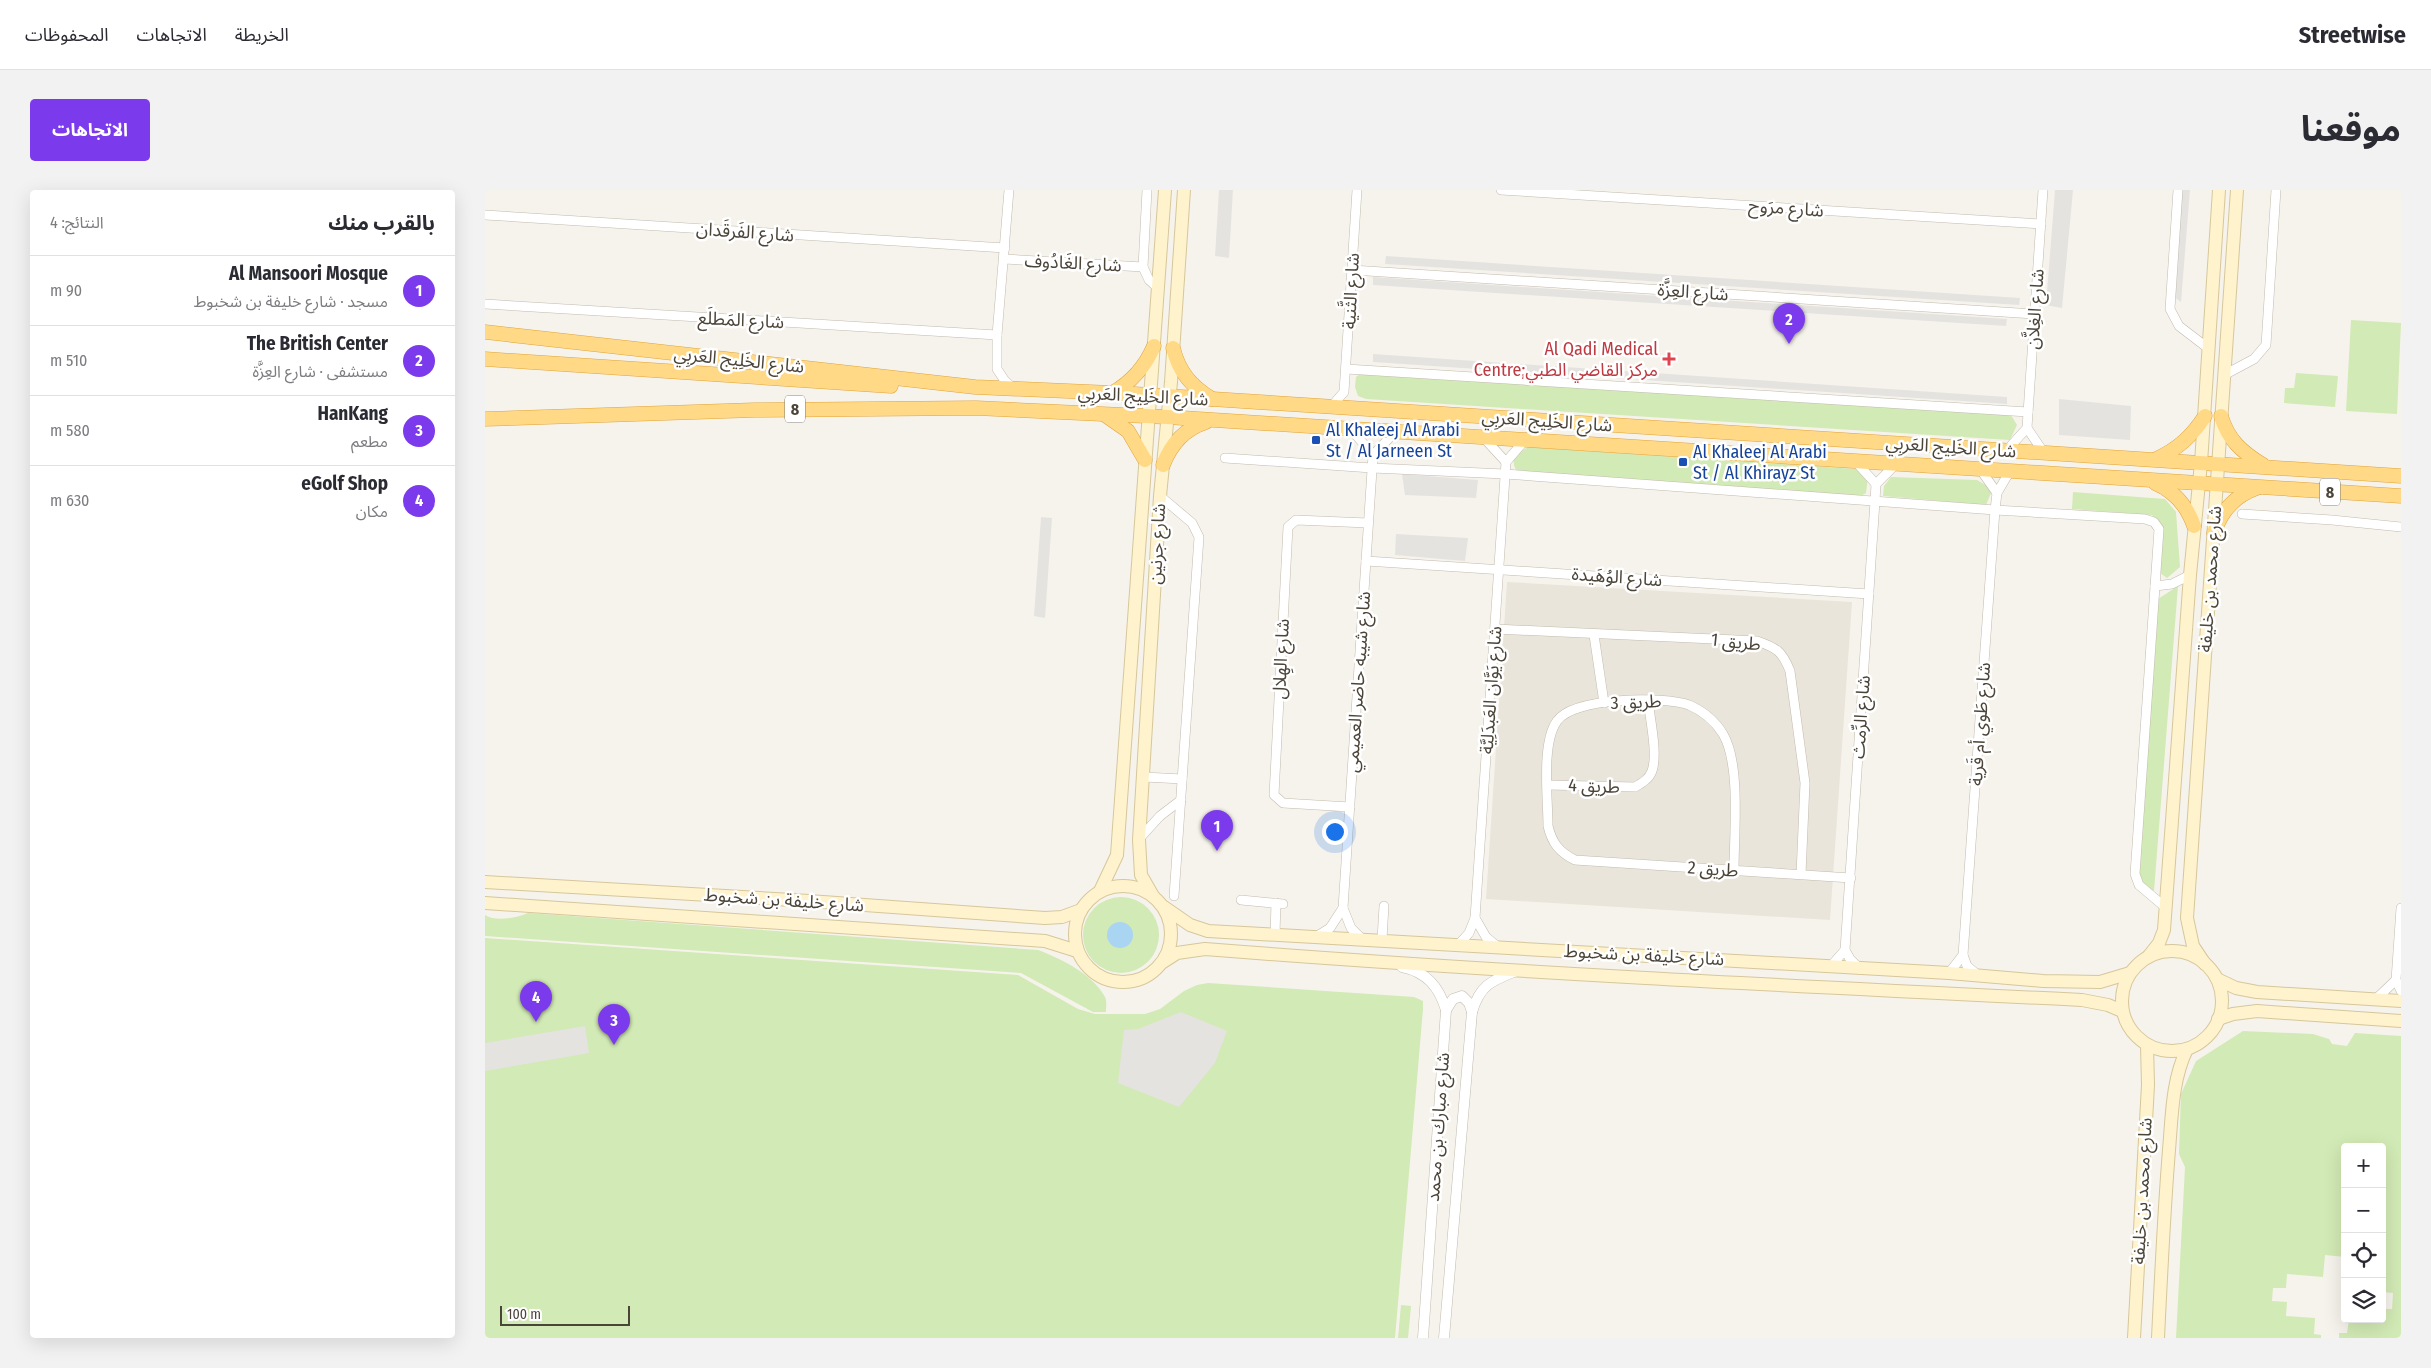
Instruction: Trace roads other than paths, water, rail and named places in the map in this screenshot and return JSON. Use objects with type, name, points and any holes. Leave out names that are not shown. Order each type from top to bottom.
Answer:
[{"type":"highway","name":"شارع الخَلِيج العَربِي","points":[[485,332],[975,387],[1169,397],[2401,476]]},
{"type":"highway","points":[[1112,394],[1129,383],[1142,369],[1154,346]]},
{"type":"highway","points":[[1173,348],[1178,365],[1187,380],[1215,400]]},
{"type":"highway","points":[[485,358],[886,386],[975,387]]},
{"type":"highway","name":"شارع الخَلِيج العَربِي","points":[[485,419],[793,409],[976,408],[1167,417],[2401,496]]},
{"type":"highway","points":[[1104,414],[1129,432],[1145,460]]},
{"type":"highway","points":[[2154,459],[2182,443],[2194,432],[2205,416]]},
{"type":"highway","points":[[2221,416],[2227,432],[2236,446],[2250,458],[2265,467]]},
{"type":"highway","points":[[1163,465],[1177,440],[1191,428],[1208,421]]},
{"type":"highway","points":[[2147,480],[2164,487],[2179,500],[2188,512],[2194,526]]},
{"type":"highway","points":[[2214,534],[2219,520],[2231,501],[2260,487]]},
{"type":"main road","name":"شارع جرنين","points":[[1100,891],[1117,855],[1165,190]]},
{"type":"main road","name":"شارع جرنين","points":[[1153,896],[1145,885],[1141,874],[1139,840],[1160,496],[1184,190]]},
{"type":"main road","name":"شارع محمد بن خليفة","points":[[2148,957],[2159,943],[2164,930],[2190,574],[2205,416],[2219,190]]},
{"type":"main road","name":"شارع محمد بن خليفة","points":[[2205,964],[2193,946],[2187,918],[2237,190]]},
{"type":"main road","name":"شارع خليفة بن شخبوط","points":[[485,882],[809,900],[1045,918],[1062,917],[1081,910]]},
{"type":"main road","points":[[1127,885],[1141,889],[1153,896],[1164,907],[1170,920],[1172,934],[1169,949],[1163,962],[1152,973],[1137,980],[1122,982],[1107,980],[1095,974],[1084,964],[1077,951],[1075,930],[1081,910],[1089,899],[1100,891],[1113,886],[1127,885]]},
{"type":"main road","name":"شارع خليفة بن شخبوط","points":[[485,904],[1045,940],[1077,951]]},
{"type":"main road","name":"شارع خليفة بن شخبوط","points":[[1164,907],[1190,925],[1208,931],[1382,939],[1949,973],[2043,981],[2100,982],[2130,973]]},
{"type":"main road","name":"شارع خليفة بن شخبوط","points":[[1163,962],[1177,953],[1205,949],[1374,962],[1801,987],[2082,1000],[2108,1005],[2122,1011]]},
{"type":"main road","points":[[2178,951],[2193,955],[2205,964],[2217,979],[2221,992],[2221,1006],[2218,1019],[2211,1032],[2201,1042],[2174,1051],[2160,1050],[2147,1045],[2135,1036],[2127,1024],[2122,1011],[2122,998],[2130,973],[2148,957],[2163,952],[2178,951]]},
{"type":"main road","points":[[2217,979],[2236,988],[2257,992],[2401,1001]]},
{"type":"main road","points":[[2218,1019],[2249,1011],[2401,1021]]},
{"type":"main road","name":"شارع محمد بن خليفة","points":[[2134,1338],[2148,1085],[2147,1045]]},
{"type":"main road","name":"شارع محمد بن خليفة","points":[[2158,1338],[2167,1178],[2175,1085],[2179,1066],[2187,1048]]},
{"type":"street","points":[[1009,190],[997,335],[997,368],[1005,381],[1016,390]]},
{"type":"street","points":[[1147,190],[1143,267],[1149,280],[1158,288]]},
{"type":"street","name":"شارع الثَّنية","points":[[1344,392],[1357,190]]},
{"type":"street","name":"شارع مرَوح","points":[[1501,190],[2041,224]]},
{"type":"street","name":"شارع الغِلاَّن","points":[[2027,428],[2043,190]]},
{"type":"street","points":[[2178,190],[2170,308],[2179,326],[2209,349]]},
{"type":"street","points":[[2224,375],[2255,359],[2266,345],[2276,190]]},
{"type":"street","name":"شارع الفَرقَدان","points":[[485,216],[1005,248]]},
{"type":"street","name":"شارع الغَادُوف","points":[[1004,258],[1143,267]]},
{"type":"street","name":"شارع العِزَّة","points":[[1352,270],[2035,314]]},
{"type":"street","name":"شارع المَطلَع","points":[[485,304],[997,335]]},
{"type":"street","points":[[1345,369],[2028,412]]},
{"type":"street","points":[[1331,408],[1344,392],[1359,409]]},
{"type":"street","points":[[2007,450],[2027,428],[2045,453]]},
{"type":"street","points":[[1351,429],[1373,455],[1395,432]]},
{"type":"street","points":[[1483,438],[1506,462],[1525,440]]},
{"type":"street","name":"شارع شيبه حاضر العميمي","points":[[1361,938],[1351,928],[1343,908],[1373,455]]},
{"type":"street","points":[[1225,458],[1372,468],[1505,474],[1995,510],[2145,519],[2154,522],[2159,529],[2135,874],[2139,885],[2165,907]]},
{"type":"street","points":[[1855,461],[1876,484],[1896,464]]},
{"type":"street","name":"شارع يَوَّان العَبدَلِيَّة","points":[[1459,944],[1469,933],[1475,918],[1506,462]]},
{"type":"street","points":[[1980,469],[1997,493]]},
{"type":"street","name":"شارع طَوي أم قَرية","points":[[1963,955],[1995,510],[1997,493],[2010,471]]},
{"type":"street","name":"شارع الرِّمث","points":[[1845,950],[1876,484]]},
{"type":"street","points":[[1160,496],[1192,523],[1199,538],[1174,896]]},
{"type":"street","points":[[2242,514],[2401,527]]},
{"type":"street","name":"شارع الهِلال","points":[[1350,807],[1283,803],[1274,795],[1289,527],[1296,520],[1368,522]]},
{"type":"street","name":"شارع الوُهَيدة","points":[[1366,561],[1869,594]]},
{"type":"street","points":[[2155,586],[2172,584],[2190,574]]},
{"type":"street","name":"طريق 1","points":[[1495,629],[1757,641],[1776,648],[1785,659],[1790,671],[1805,783],[1801,874]]},
{"type":"street","points":[[1594,635],[1604,703]]},
{"type":"street","name":"طريق 3","points":[[1575,860],[1564,855],[1551,838],[1548,826],[1549,744],[1557,720],[1565,713],[1581,707],[1604,703],[1648,700],[1688,705],[1714,722],[1724,736],[1731,757],[1734,783],[1734,870]]},
{"type":"street","name":"طريق 4","points":[[1548,784],[1635,787],[1645,781],[1652,771],[1654,749],[1648,700]]},
{"type":"street","points":[[1144,777],[1182,779]]},
{"type":"street","points":[[1139,840],[1159,816],[1181,800]]},
{"type":"street","points":[[1159,816],[1167,816],[1179,823]]},
{"type":"street","name":"طريق 2","points":[[1575,860],[1851,878]]},
{"type":"street","points":[[1241,900],[1280,904],[1275,934]]},
{"type":"street","points":[[1382,939],[1384,906]]},
{"type":"street","points":[[1317,936],[1330,928],[1343,908]]},
{"type":"street","points":[[2401,908],[2398,973],[2401,991]]},
{"type":"street","points":[[1475,918],[1486,937],[1498,947]]},
{"type":"street","points":[[1830,967],[1845,950],[1850,959],[1860,969]]},
{"type":"street","points":[[1949,973],[1963,955]]},
{"type":"street","points":[[1963,955],[1967,966],[1979,976]]},
{"type":"street","name":"شارع مبارك بن محمد","points":[[1374,962],[1410,969],[1422,974],[1437,988],[1446,1010],[1423,1338]]},
{"type":"street","name":"شارع مبارك بن محمد","points":[[1444,1338],[1472,1012],[1482,990],[1499,978],[1517,970]]},
{"type":"street","points":[[2377,998],[2398,973]]},
{"type":"street","points":[[1446,1010],[1453,999],[1462,996],[1469,1003],[1472,1012]]},
{"type":"water","points":[[1120,922],[1129,926],[1133,935],[1129,944],[1120,948],[1111,944],[1107,935],[1111,926]]},
{"type":"place","name":"The British Center","points":[[1789,344]]},
{"type":"place","name":"Al Qadi Medical Centre;مركز القاضي الطبي","points":[[1669,359]]},
{"type":"place","name":"Al Khaleej Al Arabi St / Al Jarneen St","points":[[1316,440]]},
{"type":"place","name":"Al Khaleej Al Arabi St / Al Khirayz St","points":[[1683,462]]},
{"type":"place","name":"Al Mansoori Mosque","points":[[1217,851]]},
{"type":"place","name":"eGolf Shop","points":[[536,1022]]},
{"type":"place","name":"HanKang","points":[[614,1045]]}]
